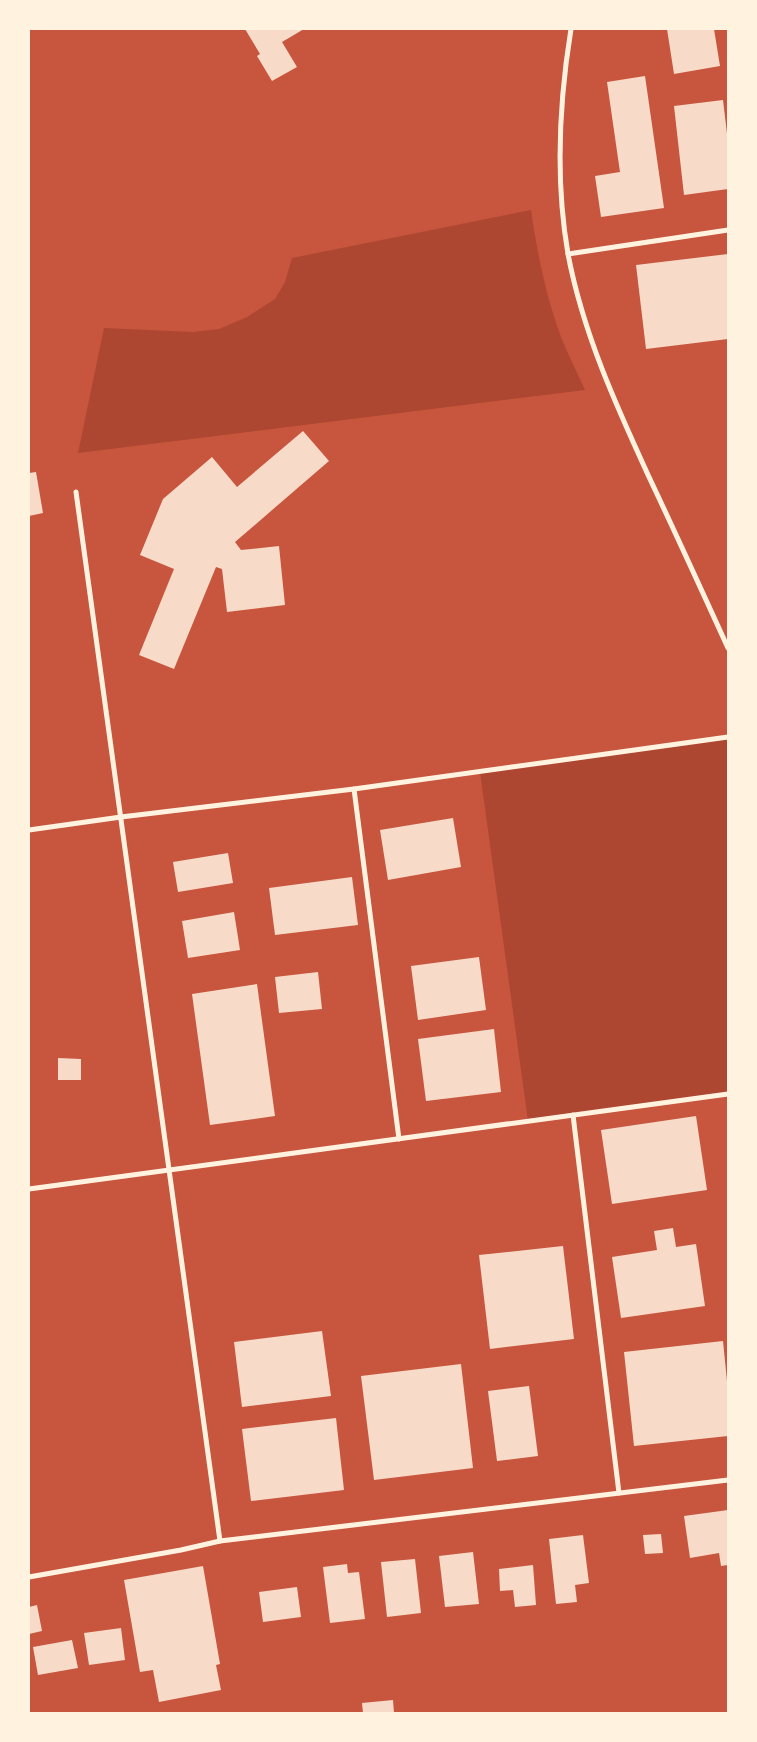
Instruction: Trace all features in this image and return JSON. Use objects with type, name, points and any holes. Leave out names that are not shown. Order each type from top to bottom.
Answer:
[{"type":"street","points":[[571,29],[563,86],[559,148],[560,193],[568,254],[584,319],[594,351],[611,392],[728,648]]},
{"type":"street","points":[[568,254],[728,230]]},
{"type":"street","points":[[76,492],[220,1541]]},
{"type":"street","points":[[29,830],[354,789],[728,737]]},
{"type":"street","points":[[354,789],[399,1139]]},
{"type":"street","points":[[29,1189],[728,1094]]},
{"type":"street","points":[[573,1115],[619,1493]]},
{"type":"street","points":[[29,1577],[181,1550],[220,1541],[728,1480]]},
{"type":"shaded area","points":[[531,210],[546,290],[564,344],[585,390],[78,453],[104,328],[193,332],[219,329],[247,317],[275,299],[285,282],[292,258]]},
{"type":"shaded area","points":[[728,737],[728,1094],[528,1121],[480,772]]},
{"type":"building","points":[[245,29],[304,29],[282,42],[297,67],[272,81],[257,56],[260,54]]},
{"type":"building","points":[[667,29],[714,29],[720,66],[674,74]]},
{"type":"building","points":[[645,76],[664,208],[601,217],[595,176],[620,172],[607,82]]},
{"type":"building","points":[[723,100],[728,142],[728,189],[684,195],[674,106]]},
{"type":"building","points":[[728,254],[728,339],[646,349],[636,265]]},
{"type":"building","points":[[303,431],[329,461],[235,542],[241,550],[279,546],[285,605],[227,612],[222,569],[216,567],[174,669],[139,655],[174,569],[140,555],[163,499],[212,457],[237,487]]},
{"type":"building","points":[[36,472],[43,513],[29,516],[29,473]]},
{"type":"building","points":[[453,818],[461,867],[388,880],[380,830]]},
{"type":"building","points":[[228,853],[233,883],[178,892],[173,862]]},
{"type":"building","points":[[352,877],[358,925],[275,935],[269,888]]},
{"type":"building","points":[[234,912],[240,950],[188,958],[182,921]]},
{"type":"building","points":[[479,957],[486,1010],[418,1020],[411,966]]},
{"type":"building","points":[[318,972],[322,1009],[279,1013],[275,977]]},
{"type":"building","points":[[257,984],[275,1116],[210,1125],[192,994]]},
{"type":"building","points":[[494,1029],[501,1092],[426,1101],[418,1039]]},
{"type":"building","points":[[58,1058],[81,1059],[81,1080],[58,1080]]},
{"type":"building","points":[[696,1116],[707,1190],[612,1204],[601,1130]]},
{"type":"building","points":[[673,1228],[676,1247],[696,1244],[705,1306],[621,1318],[612,1257],[657,1250],[654,1231]]},
{"type":"building","points":[[563,1246],[574,1339],[490,1349],[479,1255]]},
{"type":"building","points":[[322,1331],[331,1396],[242,1407],[234,1342]]},
{"type":"building","points":[[723,1341],[728,1391],[728,1436],[634,1446],[624,1352]]},
{"type":"building","points":[[461,1364],[473,1468],[374,1480],[361,1376]]},
{"type":"building","points":[[529,1386],[538,1456],[497,1461],[488,1391]]},
{"type":"building","points":[[336,1418],[344,1490],[251,1501],[242,1429]]},
{"type":"building","points":[[728,1510],[728,1565],[721,1566],[719,1553],[690,1558],[684,1516]]},
{"type":"building","points":[[661,1534],[663,1553],[645,1554],[643,1535]]},
{"type":"building","points":[[583,1535],[589,1583],[575,1585],[577,1602],[556,1604],[549,1539]]},
{"type":"building","points":[[473,1552],[479,1604],[445,1607],[439,1556]]},
{"type":"building","points":[[415,1559],[421,1613],[387,1617],[381,1562]]},
{"type":"building","points":[[347,1564],[348,1573],[359,1572],[365,1619],[330,1623],[323,1567]]},
{"type":"building","points":[[533,1565],[536,1605],[515,1607],[513,1590],[500,1591],[499,1569]]},
{"type":"building","points":[[203,1566],[220,1664],[216,1665],[221,1690],[159,1702],[153,1670],[140,1672],[124,1580]]},
{"type":"building","points":[[297,1587],[301,1617],[263,1622],[259,1592]]},
{"type":"building","points":[[37,1605],[42,1631],[29,1634],[29,1607]]},
{"type":"building","points":[[121,1628],[125,1660],[89,1665],[84,1633]]},
{"type":"building","points":[[72,1640],[78,1668],[38,1675],[33,1647]]},
{"type":"building","points":[[393,1700],[394,1713],[363,1713],[362,1703]]}]
